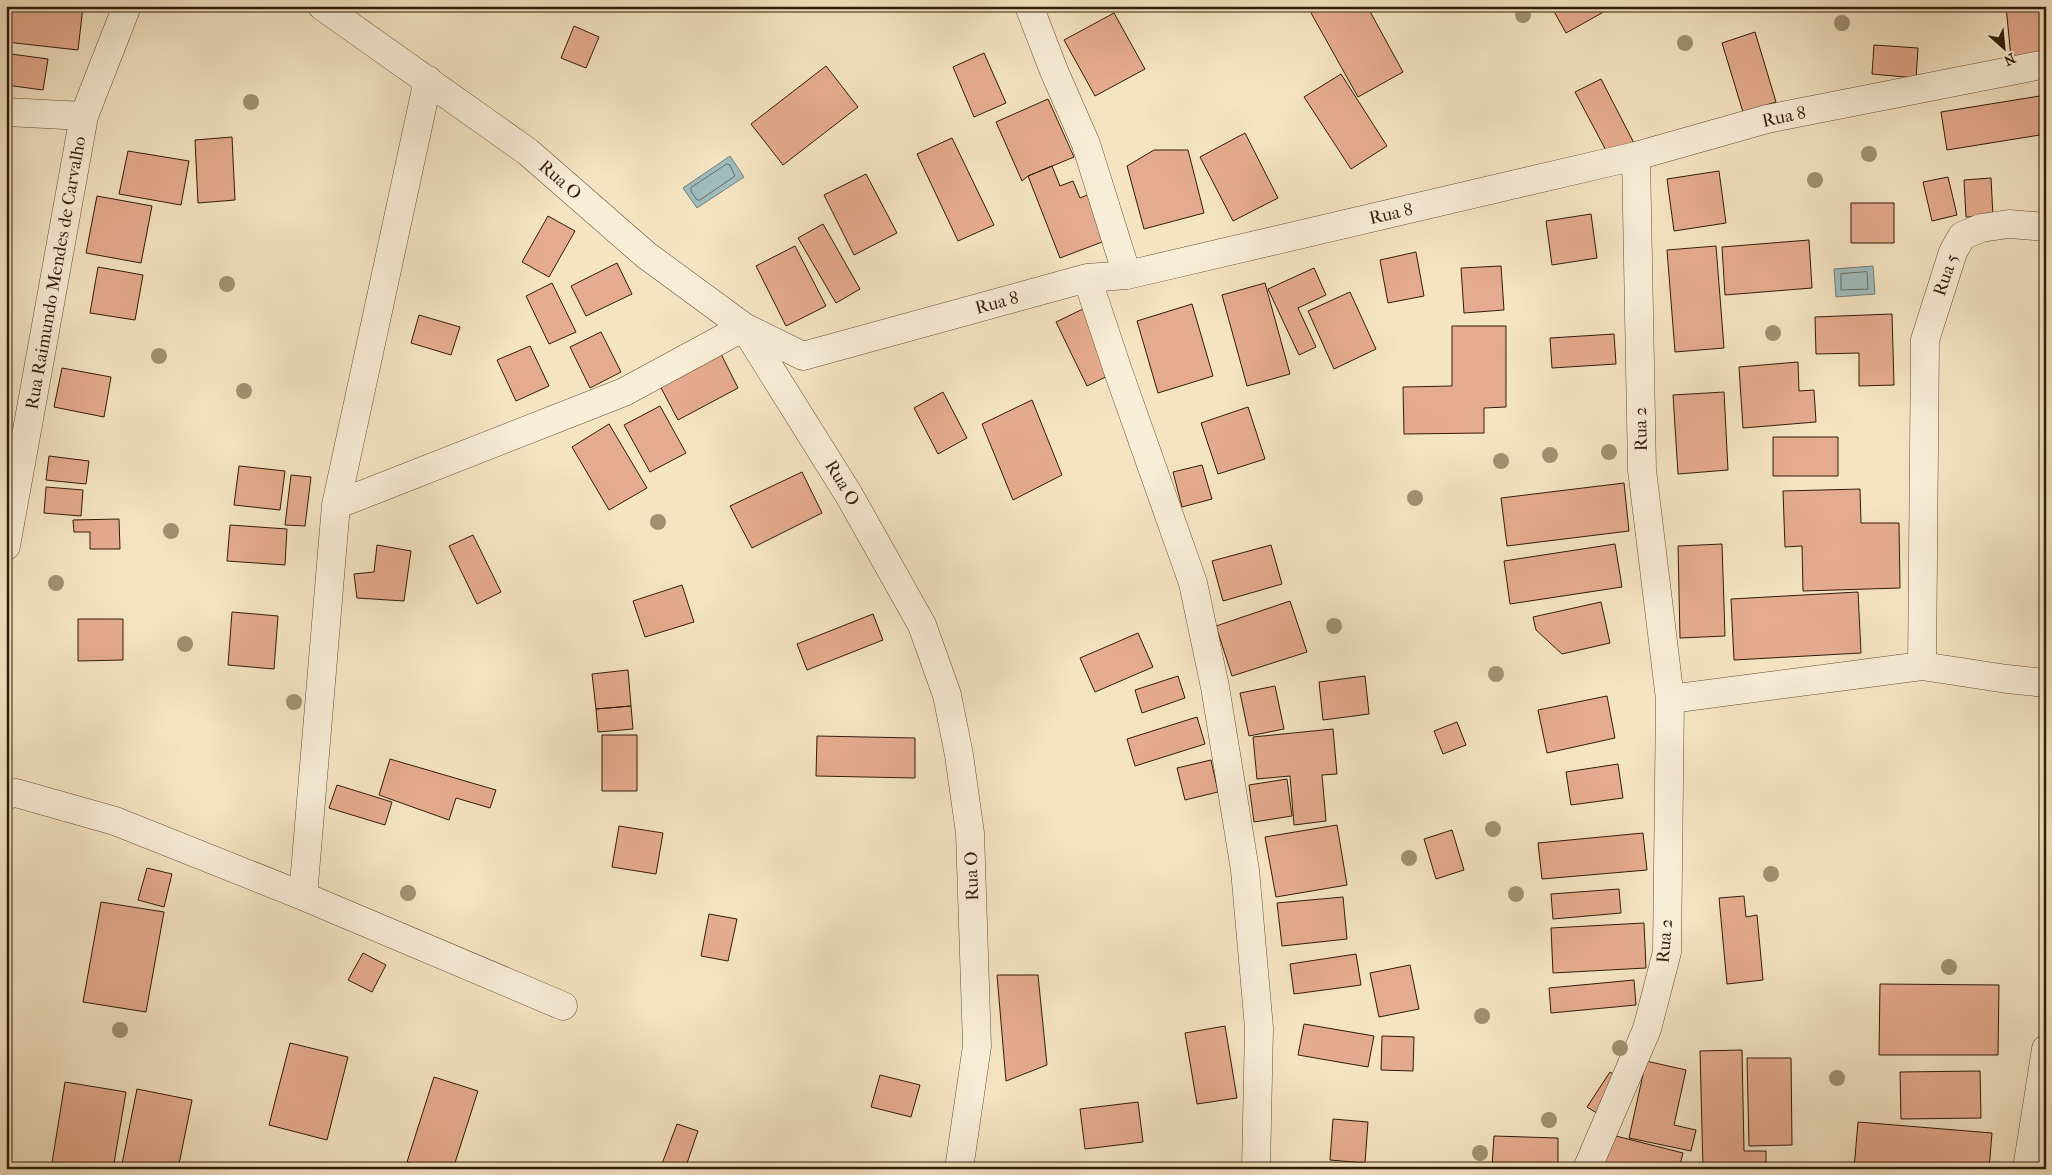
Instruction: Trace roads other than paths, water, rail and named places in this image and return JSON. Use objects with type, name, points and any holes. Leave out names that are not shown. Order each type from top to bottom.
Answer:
[{"type":"street","name":"Rua Raimundo Mendes de Carvalho","points":[[6,546],[84,116],[127,6]]},
{"type":"street","name":"Rua O","points":[[322,6],[528,152],[646,255],[744,327],[849,495],[922,625],[947,695],[959,755],[970,833],[977,1046],[959,1169]]},
{"type":"street","points":[[1029,6],[1054,71],[1086,144],[1127,275]]},
{"type":"street","name":"Rua 8","points":[[744,327],[802,356],[1087,278],[1127,275],[1636,156],[1767,119],[2046,64]]},
{"type":"street","points":[[303,896],[336,505],[428,80]]},
{"type":"street","points":[[6,112],[84,116]]},
{"type":"street","name":"Rua 2","points":[[1587,1169],[1647,1029],[1667,952],[1670,699],[1642,470],[1636,156]]},
{"type":"street","name":"Rua 5","points":[[1922,666],[1925,340],[1953,252],[1962,236],[1981,228],[2008,224],[2046,227]]},
{"type":"street","points":[[1087,278],[1192,583],[1215,687],[1246,870],[1257,998],[1259,1028],[1256,1169]]},
{"type":"street","points":[[336,505],[624,392],[744,327]]},
{"type":"street","points":[[1670,699],[1922,666],[2007,680],[2046,682]]},
{"type":"street","points":[[6,795],[16,793],[115,821],[303,896],[563,1006]]},
{"type":"street","points":[[2027,1169],[2046,1048]]},
{"type":"water","points":[[730,156],[744,177],[697,208],[683,188]]},
{"type":"water","points":[[1873,266],[1875,294],[1836,297],[1834,269]]}]
